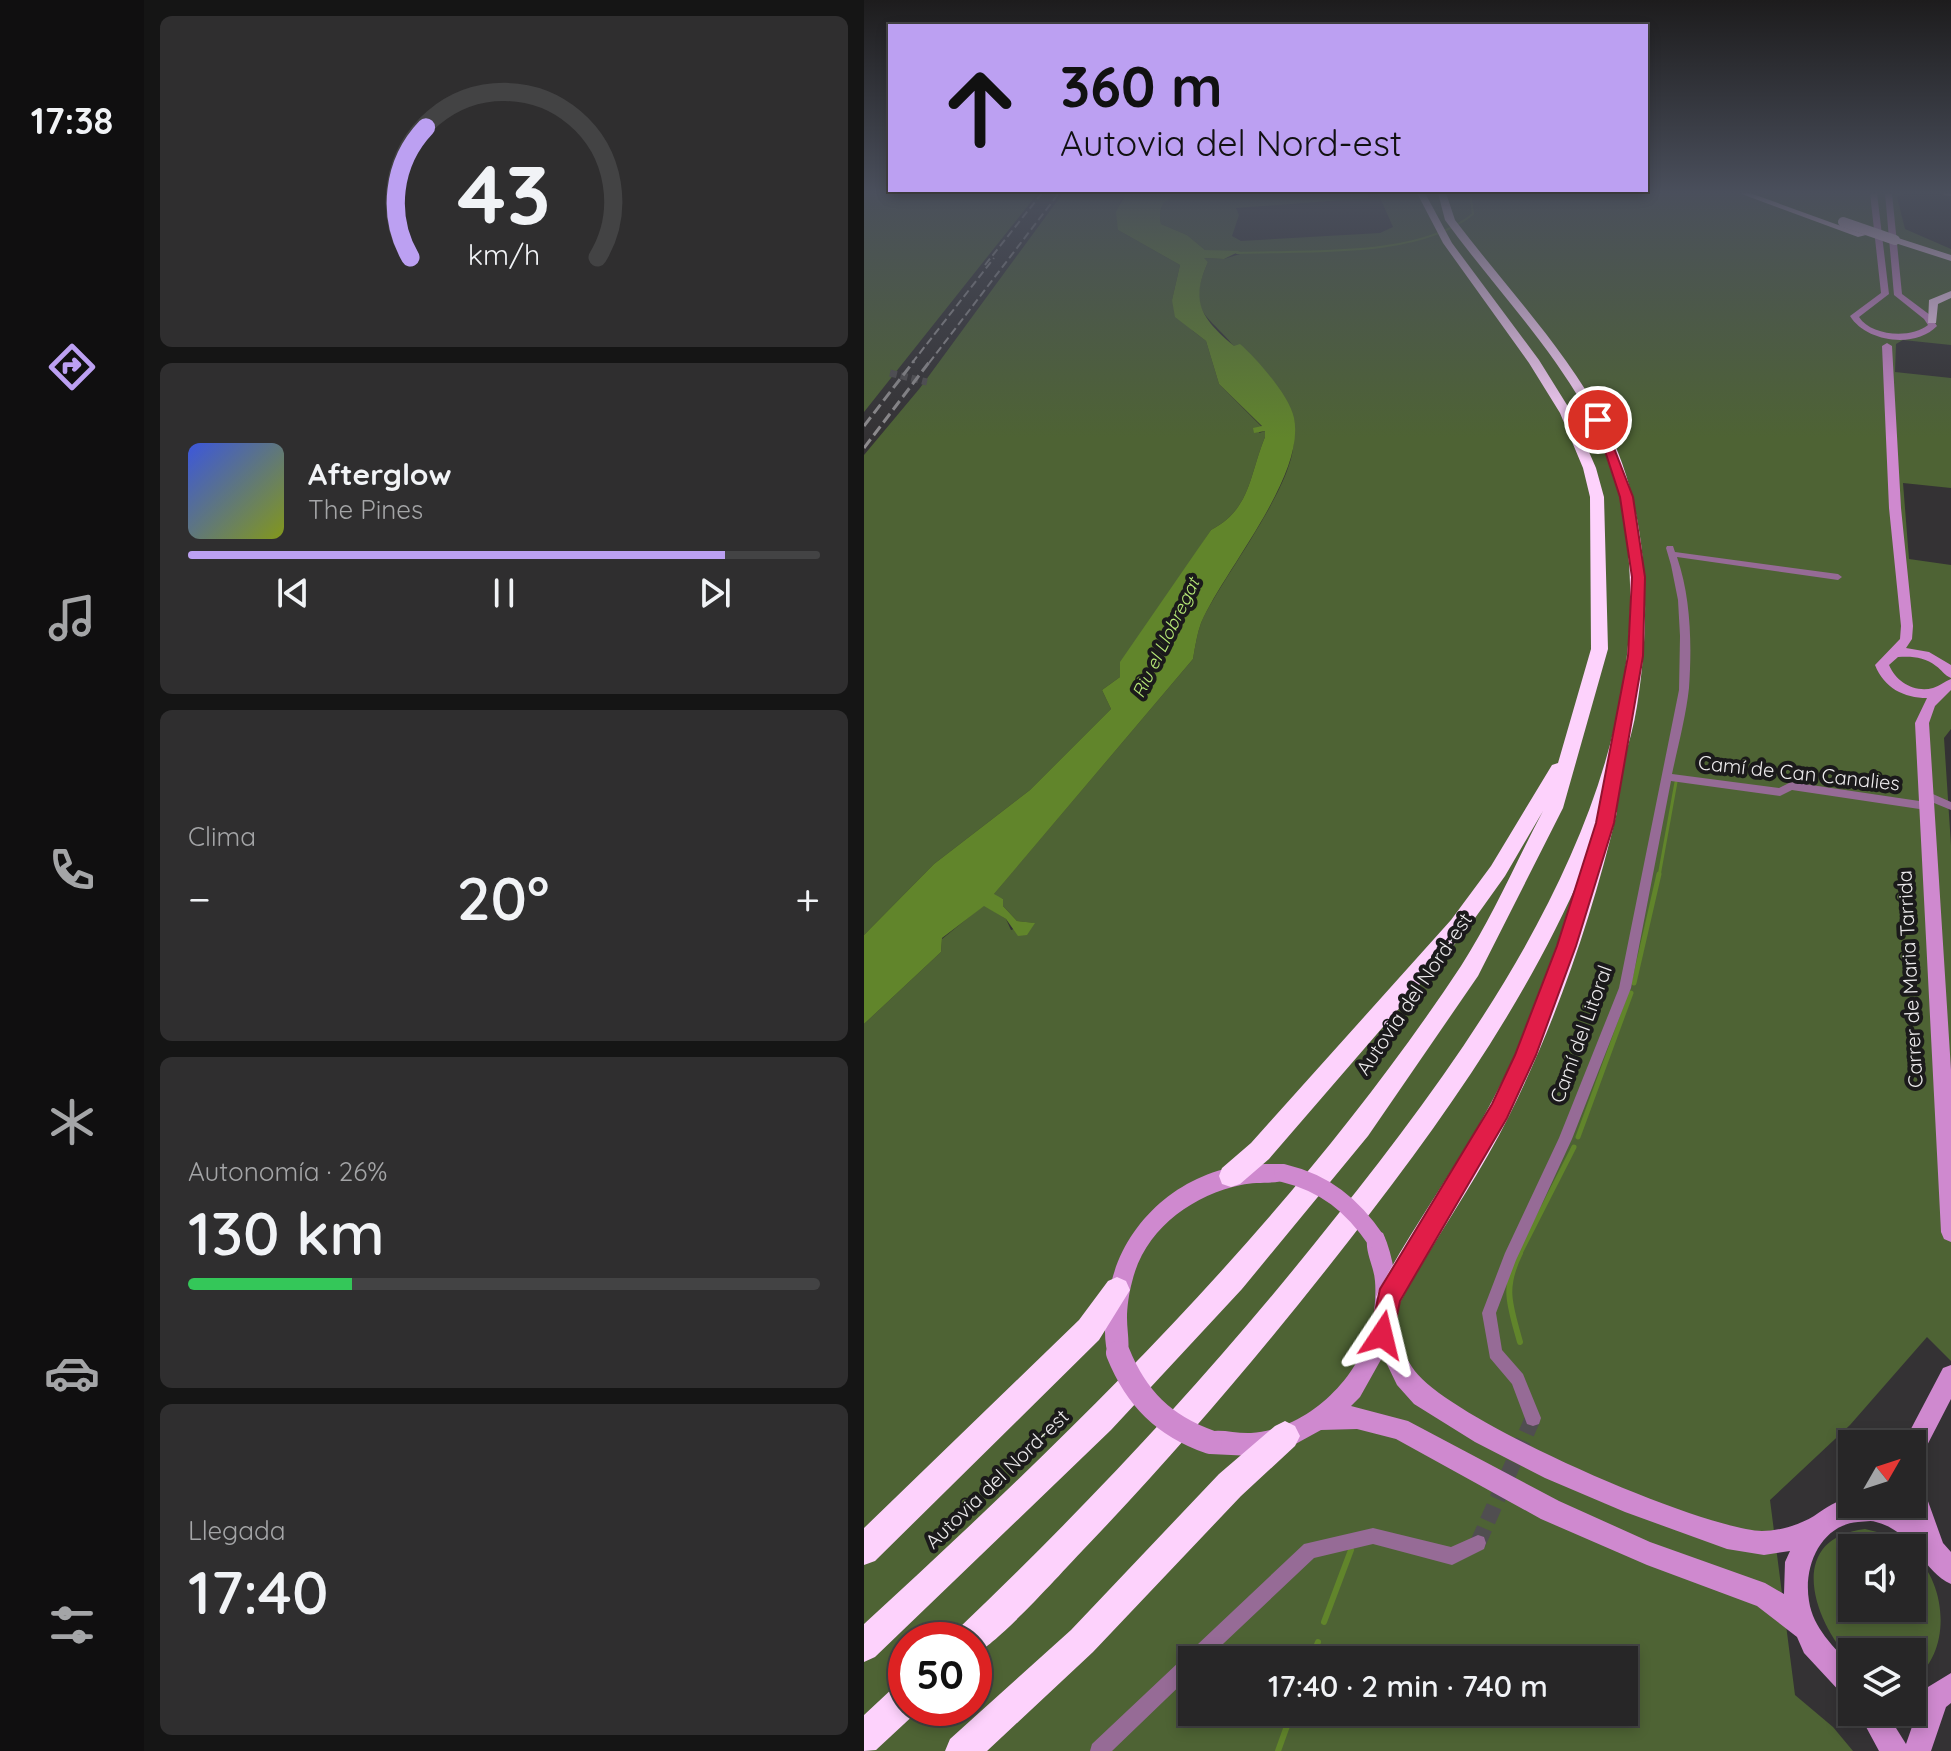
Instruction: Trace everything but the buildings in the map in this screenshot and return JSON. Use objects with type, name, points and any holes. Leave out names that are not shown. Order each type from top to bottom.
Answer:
[{"type":"highway","name":"Autovia del Nord-est","points":[[864,1646],[1117,1404],[1280,1225],[1356,1131],[1460,986],[1496,926],[1549,822],[1584,724],[1603,633],[1606,574],[1601,514],[1589,466],[1572,422],[1543,373],[1469,275]]},
{"type":"highway","points":[[1389,1297],[1499,1111],[1533,1037],[1603,833],[1636,656],[1639,609],[1636,549],[1621,474],[1598,420],[1580,390],[1491,275]]},
{"type":"highway","points":[[1932,321],[1933,302],[1951,294]]},
{"type":"highway","points":[[1231,1176],[1260,1151],[1458,926],[1498,871],[1584,724]]},
{"type":"highway","points":[[987,1622],[1182,1421],[1248,1347],[1375,1190],[1463,1067],[1535,945],[1590,827],[1621,733]]},
{"type":"highway","points":[[864,1550],[1089,1330],[1117,1290]]},
{"type":"highway","points":[[962,1751],[1082,1641],[1230,1485],[1285,1436]]},
{"type":"highway","points":[[864,1738],[888,1716]]},
{"type":"main road","points":[[1883,275],[1885,294],[1854,316],[1887,346],[1895,508],[1907,626],[1906,639],[1896,653]]},
{"type":"main road","points":[[1887,346],[1905,336],[1928,332],[1932,321],[1897,292],[1896,275]]},
{"type":"main road","points":[[1870,306],[1890,305],[1915,310]]},
{"type":"main road","points":[[1870,329],[1905,336]]},
{"type":"main road","points":[[1907,626],[1947,677]]},
{"type":"main road","points":[[1922,723],[1910,701],[1882,665],[1886,658],[1896,653],[1915,652],[1947,677]]},
{"type":"main road","points":[[1894,683],[1918,693],[1947,677]]},
{"type":"main road","points":[[1922,723],[1929,704],[1947,677]]},
{"type":"main road","name":"Carrer de Maria Tarrida","points":[[1922,723],[1951,1232]]},
{"type":"main road","points":[[1283,1173],[1320,1184],[1336,1193],[1358,1214],[1376,1240],[1388,1279],[1389,1297],[1383,1331],[1363,1376],[1320,1419],[1285,1436],[1238,1446],[1210,1442],[1180,1431],[1155,1414],[1129,1381],[1118,1353],[1114,1324],[1117,1290],[1134,1249],[1151,1224],[1186,1195],[1231,1176],[1283,1173]]},
{"type":"main road","points":[[1383,1331],[1405,1377],[1422,1396],[1566,1474],[1645,1509],[1738,1540],[1785,1540],[1811,1530],[1838,1513]]},
{"type":"main road","points":[[1923,1430],[1951,1376]]},
{"type":"main road","points":[[1320,1419],[1357,1417],[1400,1429],[1550,1510],[1647,1553],[1765,1596],[1805,1627]]},
{"type":"main road","points":[[1897,1518],[1936,1549]]},
{"type":"main road","points":[[1924,1518],[1936,1549],[1951,1571]]},
{"type":"main road","points":[[1811,1530],[1800,1550],[1796,1573],[1797,1599],[1805,1627],[1824,1659],[1838,1672]]},
{"type":"main road","points":[[1917,1751],[1933,1697]]},
{"type":"main road","points":[[1880,1726],[1895,1751]]},
{"type":"street","name":"Camí del Litoral","points":[[1533,1418],[1518,1379],[1495,1353],[1489,1313],[1510,1258],[1565,1139],[1625,988],[1684,690],[1686,648],[1681,581],[1671,551],[1838,577]]},
{"type":"street","name":"Camí de Can Canalies","points":[[1669,777],[1780,792],[1791,786],[1949,806]]},
{"type":"street","points":[[1209,1646],[1310,1550],[1373,1536],[1452,1556],[1478,1543]]},
{"type":"street","points":[[1099,1751],[1178,1675]]},
{"type":"shaded area","points":[[864,275],[973,275],[864,412]]},
{"type":"shaded area","points":[[1003,275],[1178,275],[1172,300],[1193,331],[1206,341],[1219,384],[1262,427],[1259,433],[1265,431],[1265,437],[1241,502],[1224,522],[1211,530],[1122,666],[1120,677],[1102,690],[1111,709],[1030,790],[934,864],[864,935],[864,455],[920,388]]},
{"type":"shaded area","points":[[1203,275],[1951,275],[1951,345],[1903,340],[1896,344],[1895,372],[1951,378],[1951,488],[1903,483],[1909,559],[1951,565],[1951,729],[1944,738],[1951,845],[1951,1361],[1927,1337],[1850,1425],[1845,1430],[1838,1430],[1838,1436],[1770,1500],[1795,1695],[1833,1727],[1853,1751],[864,1751],[864,1024],[941,952],[942,939],[984,905],[1006,919],[1011,930],[1034,923],[1017,921],[1003,906],[1003,899],[993,895],[1193,659],[1201,623],[1285,477],[1292,454],[1292,431],[1236,349],[1203,312],[1199,293]]},
{"type":"shaded area","points":[[1865,1529],[1885,1534],[1847,1534]]},
{"type":"shaded area","points":[[1838,1537],[1838,1622],[1926,1622],[1926,1570],[1939,1600],[1941,1619],[1934,1654],[1926,1666],[1926,1638],[1838,1638],[1838,1645],[1818,1605],[1814,1584],[1815,1565],[1823,1548]]},
{"type":"water","name":"Riu el Llobregat","points":[[1178,275],[1203,275],[1200,299],[1207,318],[1234,346],[1240,344],[1272,378],[1291,409],[1294,441],[1288,467],[1261,522],[1201,623],[1193,659],[994,894],[1003,899],[1003,906],[1017,921],[1035,923],[1027,935],[1018,936],[1006,919],[984,906],[942,938],[941,952],[864,1024],[864,935],[934,864],[1030,790],[1111,709],[1102,690],[1120,677],[1120,662],[1211,530],[1234,512],[1247,490],[1265,431],[1254,433],[1253,428],[1262,426],[1219,384],[1206,341],[1175,317],[1172,300]]},
{"type":"waterway","points":[[1659,876],[1676,782]]},
{"type":"waterway","points":[[1634,983],[1659,874]]},
{"type":"waterway","points":[[1578,1137],[1631,993]]},
{"type":"waterway","points":[[1520,1253],[1574,1147]]},
{"type":"waterway","points":[[1520,1253],[1509,1287],[1520,1342]]},
{"type":"waterway","points":[[1324,1622],[1351,1550]]},
{"type":"waterway","points":[[1316,1646],[1318,1642]]},
{"type":"waterway","points":[[1278,1751],[1287,1726]]},
{"type":"tunnel","points":[[890,373],[927,382]]},
{"type":"tunnel","points":[[1478,1543],[1533,1418]]},
{"type":"railway","points":[[912,363],[981,275]]},
{"type":"railway","points":[[929,363],[997,275]]},
{"type":"railway","points":[[864,426],[914,361]]},
{"type":"railway","points":[[864,448],[930,361]]},
{"type":"route","points":[[1382,1335],[1389,1297],[1499,1111],[1533,1037],[1589,878],[1615,781],[1636,656],[1638,577],[1627,497],[1621,474],[1598,420]]}]
